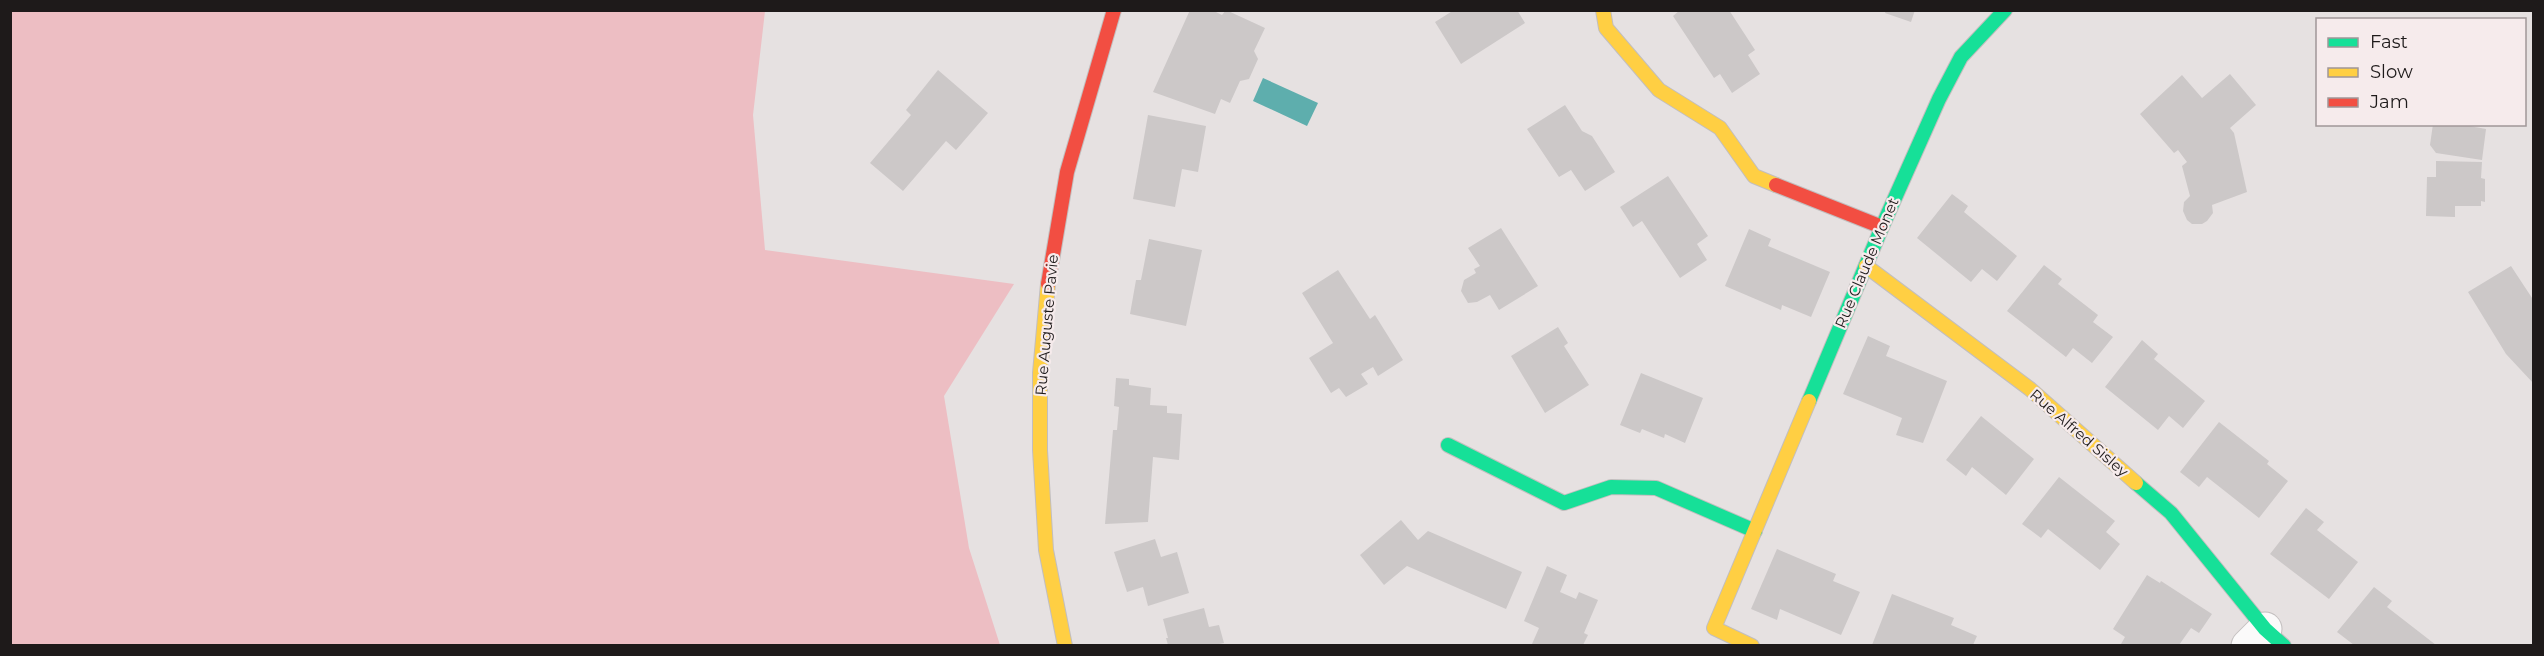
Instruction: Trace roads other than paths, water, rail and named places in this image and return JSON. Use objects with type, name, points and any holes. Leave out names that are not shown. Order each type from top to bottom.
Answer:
[{"type":"street","name":"Rue Auguste Pavie","points":[[1065,645],[1046,550],[1040,450],[1040,373],[1049,272],[1067,172],[1114,10]]},
{"type":"street","points":[[1603,10],[1606,28],[1659,90],[1720,128],[1754,176],[1882,227]]},
{"type":"street","name":"Rue Claude Monet","points":[[1752,645],[1714,628],[1882,227],[1939,99],[1960,57],[2005,10]]},
{"type":"street","name":"Rue Alfred Sisley","points":[[1866,266],[2030,389],[2171,513],[2266,640]]},
{"type":"street","points":[[1448,446],[1564,503],[1611,487],[1656,488],[1755,531]]},
{"type":"water","points":[[1263,78],[1318,103],[1307,126],[1253,101]]}]
